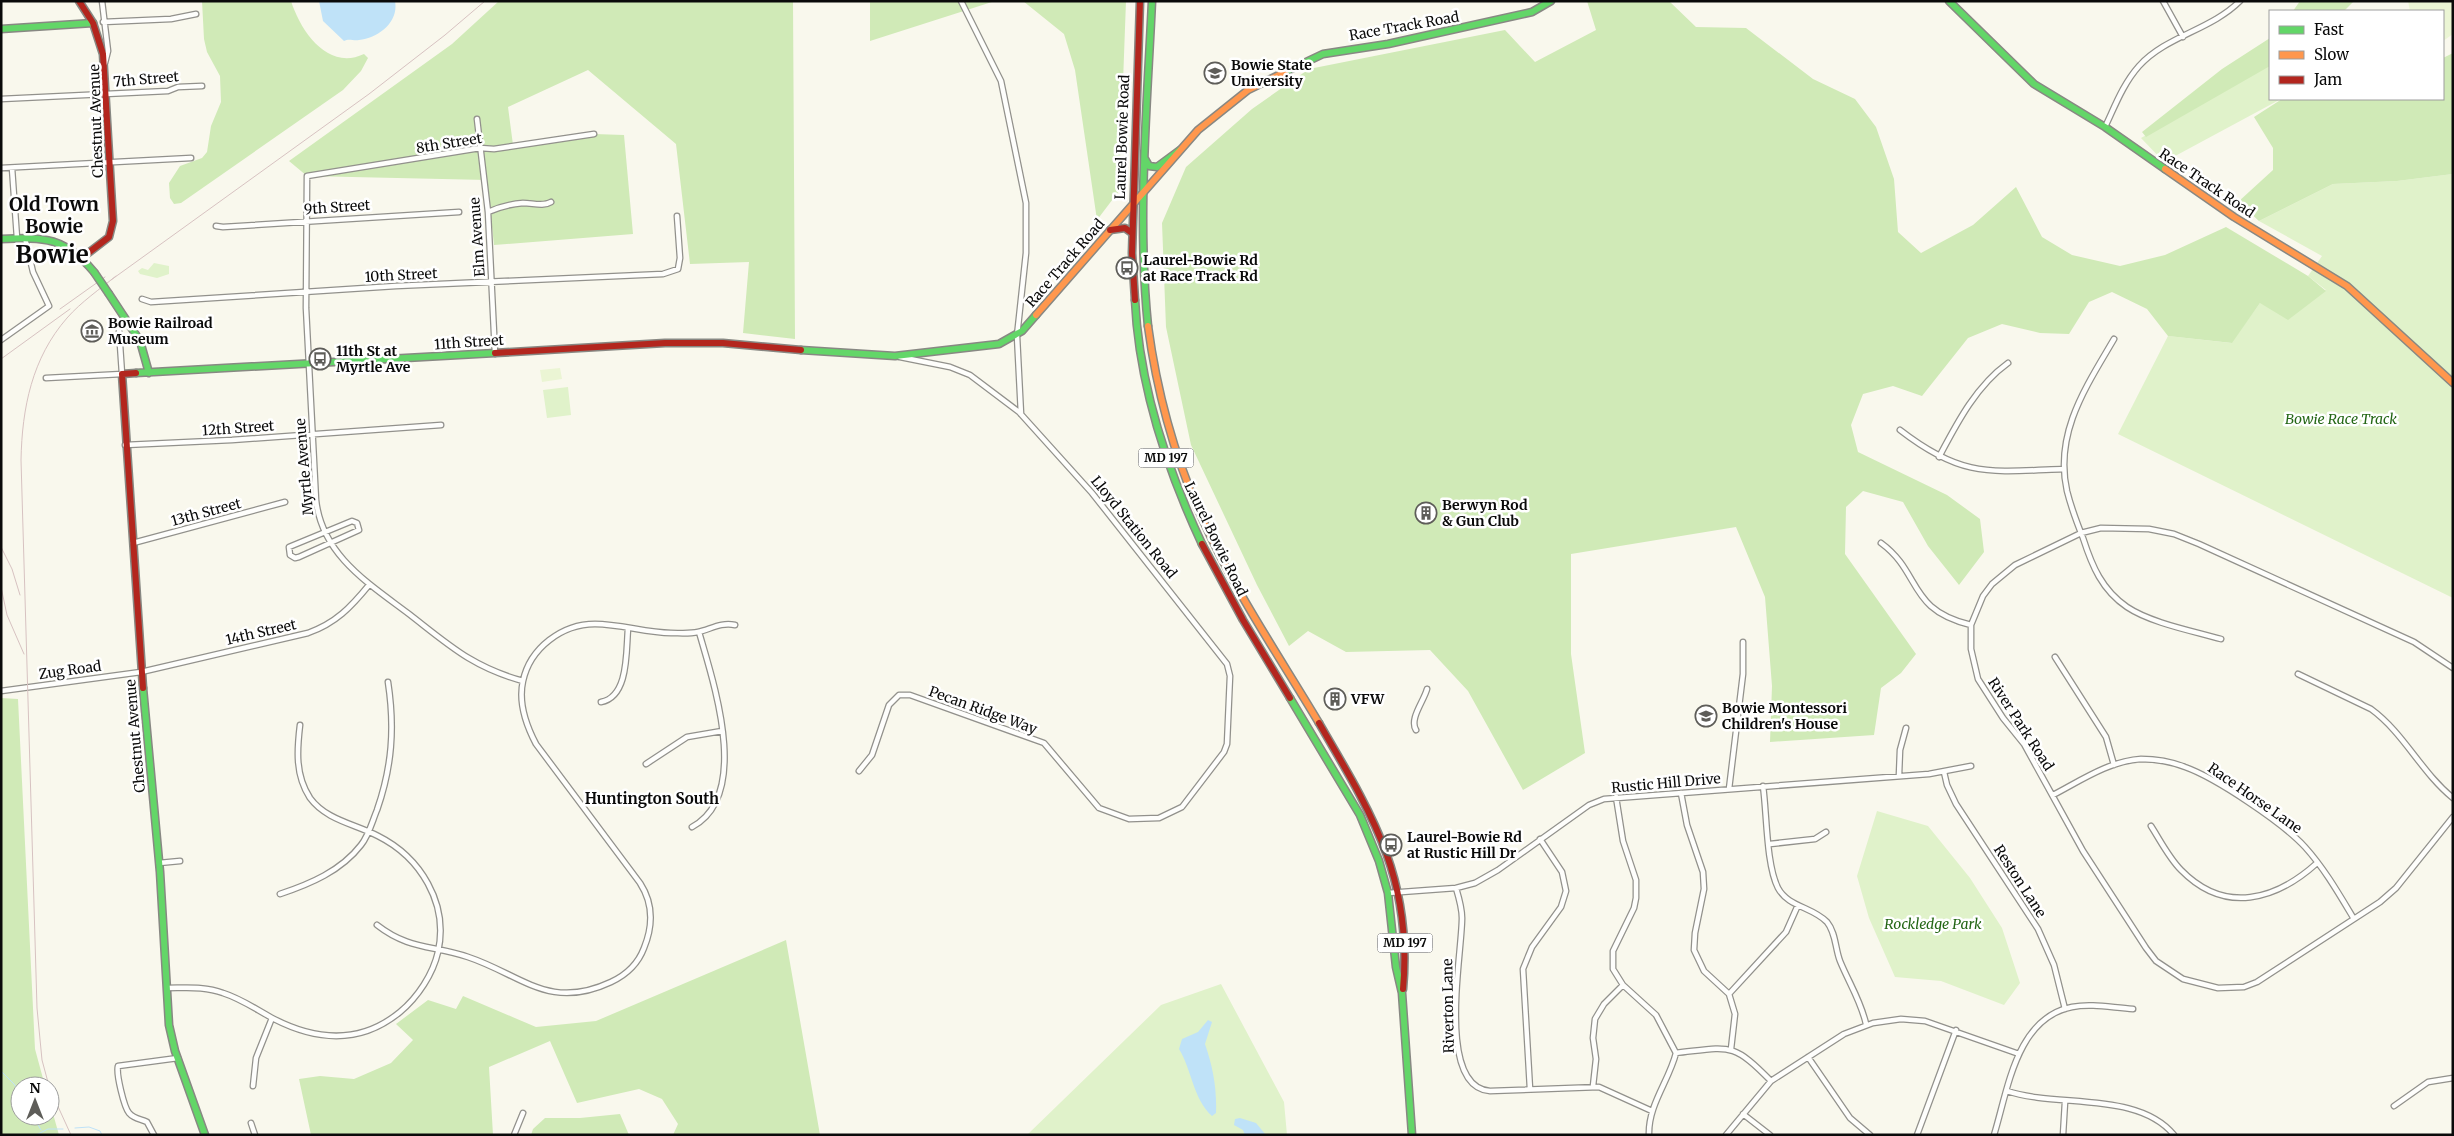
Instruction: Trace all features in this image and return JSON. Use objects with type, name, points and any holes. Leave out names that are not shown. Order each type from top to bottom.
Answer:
[{"type":"main road","points":[[79,1],[94,23],[101,43],[104,66]]},
{"type":"main road","name":"Laurel Bowie Road","points":[[1140,1],[1132,233],[1136,324],[1141,364],[1158,436],[1175,485],[1217,574],[1360,816],[1379,861],[1388,893],[1396,967],[1402,993],[1412,1135]]},
{"type":"main road","name":"Laurel Bowie Road","points":[[1152,1],[1144,191],[1145,290],[1150,345],[1160,396],[1183,469],[1225,565],[1371,813],[1387,850],[1398,892],[1404,928],[1406,966],[1402,993]]},
{"type":"main road","name":"Race Track Road","points":[[894,356],[999,344],[1017,336],[1180,150],[1208,121],[1248,90],[1302,62],[1344,49],[1380,45],[1532,12],[1551,1]]},
{"type":"main road","name":"Race Track Road","points":[[1949,1],[2023,75],[2052,96],[2105,127],[2234,217],[2348,286],[2453,383]]},
{"type":"main road","points":[[1,29],[94,23]]},
{"type":"main road","name":"Chestnut Avenue","points":[[83,257],[106,239],[112,231],[104,66]]},
{"type":"main road","points":[[1145,160],[1150,166],[1157,167],[1180,150]]},
{"type":"main road","points":[[1110,230],[1125,228],[1132,233]]},
{"type":"main road","points":[[1,239],[47,237],[58,240],[83,257],[142,342],[148,357],[149,372]]},
{"type":"main road","name":"11th Street","points":[[122,374],[692,342],[894,356]]},
{"type":"main road","name":"Chestnut Avenue","points":[[122,374],[125,445],[141,672],[159,863],[169,1025],[178,1058],[205,1135]]},
{"type":"street","name":"Chestnut Avenue","points":[[102,1],[108,52],[104,66]]},
{"type":"street","points":[[961,1],[1001,81],[1021,170],[1026,203],[1026,253],[1017,336],[1020,413]]},
{"type":"street","points":[[2163,1],[2183,37]]},
{"type":"street","points":[[2105,127],[2121,92],[2138,67],[2151,56],[2215,20],[2240,1]]},
{"type":"street","points":[[103,22],[171,19],[196,14]]},
{"type":"street","name":"7th Street","points":[[1,99],[106,94],[202,86]]},
{"type":"street","name":"Elm Avenue","points":[[477,119],[488,212],[495,353]]},
{"type":"street","name":"8th Street","points":[[307,176],[480,148],[494,149],[594,134]]},
{"type":"street","points":[[1,168],[191,158]]},
{"type":"street","points":[[12,168],[17,238]]},
{"type":"street","name":"Myrtle Avenue","points":[[307,176],[306,293],[308,364],[318,516],[331,544],[350,569],[369,585],[459,654],[488,670],[523,681]]},
{"type":"street","points":[[488,212],[523,203],[547,205],[552,202]]},
{"type":"street","name":"9th Street","points":[[216,226],[459,212]]},
{"type":"street","name":"10th Street","points":[[142,299],[151,302],[396,286],[663,274],[678,269],[680,258],[677,216]]},
{"type":"street","points":[[1,340],[49,306],[34,272],[25,238]]},
{"type":"street","name":"Chestnut Avenue","points":[[119,330],[122,374]]},
{"type":"street","points":[[2114,339],[2077,401],[2065,443],[2064,469],[2069,497],[2093,569],[2103,585],[2117,600],[2141,615],[2221,639]]},
{"type":"street","name":"Lloyd Station Road","points":[[894,356],[950,367],[970,375],[985,384],[1020,413],[1092,493],[1227,664],[1230,676],[1227,744],[1224,752],[1196,791]]},
{"type":"street","points":[[1940,457],[1967,407],[1994,372],[2008,363]]},
{"type":"street","name":"11th Street","points":[[46,378],[122,374]]},
{"type":"street","name":"12th Street","points":[[125,445],[238,440],[441,425]]},
{"type":"street","points":[[1900,430],[1924,448],[1956,465],[1990,471],[2064,469]]},
{"type":"street","name":"13th Street","points":[[133,543],[285,502]]},
{"type":"street","points":[[352,521],[359,527],[359,530],[331,544],[299,557],[295,558],[290,555],[289,547],[325,532],[352,521]]},
{"type":"street","name":"River Park Road","points":[[2453,668],[2414,642],[2286,582],[2174,534],[2124,527],[2101,528],[2081,532],[2015,565],[2000,576],[1983,596],[1971,625],[1971,649],[1978,679],[1998,711],[2024,744],[2082,851],[2146,948],[2156,961],[2183,980],[2218,988],[2244,987],[2257,982],[2380,902],[2396,888],[2453,817]]},
{"type":"street","points":[[1881,542],[1892,551],[1921,597],[1931,608],[1946,618],[1971,625]]},
{"type":"street","name":"14th Street","points":[[141,672],[267,643],[324,627],[344,614],[369,585]]},
{"type":"street","points":[[377,924],[398,940],[477,960],[538,989],[551,992],[576,992],[604,985],[626,974],[640,957],[647,942],[650,910],[644,890],[536,744],[523,712],[523,681],[537,652],[561,632],[576,627],[595,624],[669,633],[698,632],[727,623],[735,625]]},
{"type":"street","points":[[601,702],[612,698],[620,685],[628,629]]},
{"type":"street","points":[[692,827],[700,822],[710,811],[722,784],[724,767],[722,731],[717,696],[698,632]]},
{"type":"street","points":[[1729,789],[1743,674],[1743,642]]},
{"type":"street","points":[[2056,657],[2106,737],[2114,765]]},
{"type":"street","name":"Zug Road","points":[[1,691],[141,672]]},
{"type":"street","points":[[2298,674],[2371,709],[2381,717],[2395,730],[2435,782],[2453,798]]},
{"type":"street","points":[[280,894],[304,886],[334,869],[354,854],[369,832],[385,787],[391,759],[393,723],[388,682]]},
{"type":"street","points":[[1416,730],[1414,719],[1427,689]]},
{"type":"street","name":"Pecan Ridge Way","points":[[860,771],[872,755],[889,704],[895,696],[905,694],[1044,743],[1100,808],[1116,816],[1137,820],[1159,818],[1182,807],[1196,791]]},
{"type":"street","points":[[167,988],[198,988],[223,992],[299,1031],[318,1036],[342,1037],[364,1032],[394,1017],[414,998],[429,975],[438,951],[438,911],[426,879],[406,855],[369,832],[330,815],[310,797],[299,770],[300,725]]},
{"type":"street","points":[[1899,775],[1900,750],[1906,728]]},
{"type":"street","points":[[646,764],[687,737],[722,731]]},
{"type":"street","name":"Race Horse Lane","points":[[2053,795],[2114,765],[2140,760],[2160,760],[2184,766],[2202,774],[2290,834],[2317,863],[2354,919]]},
{"type":"street","name":"Rustic Hill Drive","points":[[1388,893],[1456,888],[1485,877],[1589,805],[1616,797],[1944,772],[1971,766]]},
{"type":"street","name":"Reston Lane","points":[[1944,772],[1956,804],[2038,929],[2054,965],[2065,1008]]},
{"type":"street","points":[[1763,786],[1773,874],[1778,887],[1787,898],[1822,918],[1830,928],[1841,963],[1859,1000],[1866,1024]]},
{"type":"street","points":[[1682,793],[1687,825],[1703,872],[1704,889],[1695,933],[1695,957],[1704,971],[1729,994],[1735,1014],[1731,1049]]},
{"type":"street","points":[[1616,797],[1623,841],[1634,872],[1636,889],[1634,908],[1612,954],[1613,970],[1623,985],[1656,1015],[1676,1053],[1673,1068],[1652,1111],[1649,1135]]},
{"type":"street","points":[[2151,826],[2180,869],[2200,886],[2223,895],[2249,899],[2271,893],[2299,879],[2317,863]]},
{"type":"street","points":[[1770,844],[1815,839],[1826,832]]},
{"type":"street","points":[[1530,1089],[1524,968],[1532,947],[1561,907],[1566,891],[1562,872],[1540,839]]},
{"type":"street","points":[[159,863],[180,861]]},
{"type":"street","name":"Riverton Lane","points":[[1456,888],[1462,917],[1458,954],[1457,1036],[1461,1066],[1469,1081],[1483,1089],[1593,1086],[1604,1089],[1652,1111]]},
{"type":"street","points":[[1729,994],[1782,937],[1793,920],[1798,906]]},
{"type":"street","points":[[1593,1086],[1596,1059],[1593,1038],[1595,1019],[1604,1004],[1623,985]]},
{"type":"street","points":[[1994,1135],[2019,1054],[2037,1026],[2065,1008],[2084,1006],[2133,1009]]},
{"type":"street","points":[[253,1086],[256,1058],[272,1018]]},
{"type":"street","points":[[1726,1135],[1771,1081],[1844,1034],[1866,1024],[1908,1019],[1925,1021],[1956,1030],[2019,1054]]},
{"type":"street","points":[[1917,1135],[1956,1030]]},
{"type":"street","points":[[1676,1053],[1731,1049],[1746,1056],[1771,1081]]},
{"type":"street","points":[[1808,1057],[1850,1118],[1870,1135]]},
{"type":"street","points":[[154,1135],[147,1122],[134,1117],[127,1110],[118,1066],[178,1058]]},
{"type":"street","points":[[2394,1106],[2428,1082],[2453,1078]]},
{"type":"street","points":[[2007,1091],[2065,1102],[2124,1107],[2162,1124],[2174,1135]]},
{"type":"street","points":[[2063,1135],[2065,1102]]},
{"type":"street","points":[[514,1135],[523,1114]]},
{"type":"street","points":[[1743,1114],[1770,1135]]},
{"type":"street","points":[[251,1124],[255,1135]]},
{"type":"green space","points":[[202,1],[291,1],[302,25],[318,46],[328,53],[339,57],[351,58],[364,54],[368,58],[361,71],[343,90],[181,203],[174,204],[170,198],[169,183],[180,166],[202,158],[207,152],[211,126],[221,102],[220,76],[207,52],[204,39]]},
{"type":"green space","points":[[499,1],[793,1],[795,339],[743,333],[749,262],[690,264],[676,144],[588,70],[508,107],[513,145],[594,134],[624,135],[633,234],[494,245],[487,180],[307,176],[289,161],[452,44]]},
{"type":"green space","points":[[870,1],[995,1],[870,41]]},
{"type":"green space","points":[[1023,1],[1126,1],[1119,191],[1097,220],[1075,70],[1064,34]]},
{"type":"green space","points":[[1587,1],[1669,1],[1696,27],[1746,28],[1813,79],[1855,99],[1876,127],[1894,179],[1898,232],[1921,253],[1973,225],[2016,187],[2042,237],[2072,255],[2120,266],[2165,255],[2226,227],[2308,276],[2326,291],[2288,320],[2260,303],[2232,343],[2168,336],[2147,309],[2112,292],[2089,302],[2069,334],[2040,333],[2002,324],[1968,338],[1922,396],[1893,386],[1863,394],[1851,425],[1858,452],[1947,495],[1980,519],[1984,552],[1959,585],[1928,546],[1903,502],[1863,491],[1846,507],[1845,554],[1916,654],[1901,673],[1881,688],[1874,735],[1770,742],[1772,686],[1765,597],[1736,527],[1571,554],[1571,654],[1585,753],[1523,790],[1468,691],[1430,650],[1346,652],[1308,631],[1289,646],[1257,585],[1191,445],[1166,327],[1162,223],[1186,167],[1252,109],[1309,69],[1505,30],[1535,62],[1596,30]]},
{"type":"green space","points":[[2300,1],[2354,1],[2345,10],[2294,10]]},
{"type":"green space","points":[[2408,1],[2453,1],[2453,34],[2444,40],[2444,10],[2410,10]]},
{"type":"green space","points":[[2269,39],[2269,67],[2146,137],[2142,132],[2222,69]]},
{"type":"green space","points":[[2453,53],[2453,174],[2397,181],[2333,184],[2259,221],[2238,202],[2273,170],[2273,148],[2254,117],[2280,100],[2444,100],[2444,58]]},
{"type":"green space","points":[[2269,54],[2269,100],[2279,100],[2164,162],[2141,138],[2231,87]]},
{"type":"green space","name":"Bowie Race Track","points":[[2453,174],[2453,598],[2118,434],[2168,336],[2231,343],[2260,303],[2326,290],[2308,276],[2322,256],[2259,221],[2333,184],[2397,181]]},
{"type":"green space","points":[[154,263],[169,266],[169,274],[157,278],[140,274],[138,271],[142,268],[148,270]]},
{"type":"green space","points":[[560,368],[562,379],[542,382],[540,370]]},
{"type":"green space","points":[[568,387],[571,415],[547,418],[543,390]]},
{"type":"green space","points":[[1,698],[18,699],[35,1049],[42,1076],[10,1076],[10,1126],[56,1126],[59,1135],[1,1135]]},
{"type":"green space","name":"Rockledge Park","points":[[1877,811],[1928,826],[1970,878],[2002,928],[2020,983],[2004,1005],[1941,981],[1895,977],[1869,918],[1857,876]]},
{"type":"green space","points":[[786,940],[820,1135],[673,1135],[678,1124],[662,1099],[639,1089],[577,1103],[550,1041],[489,1067],[493,1135],[311,1135],[299,1079],[320,1076],[354,1079],[391,1063],[413,1040],[396,1024],[428,1000],[456,1009],[463,996],[536,1027],[596,1021]]},
{"type":"green space","points":[[1221,984],[1284,1102],[1287,1135],[1027,1135],[1161,1005]]},
{"type":"green space","points":[[620,1114],[629,1135],[531,1135],[533,1129],[545,1118],[580,1118]]},
{"type":"water","points":[[319,1],[395,1],[394,16],[386,28],[374,36],[366,39],[344,41],[323,21]]},
{"type":"water","points":[[1208,1020],[1212,1022],[1205,1044],[1216,1095],[1216,1113],[1212,1116],[1197,1093],[1179,1049],[1182,1039],[1198,1032]]},
{"type":"water","points":[[1240,1118],[1256,1123],[1266,1135],[1245,1135],[1243,1130],[1234,1125],[1235,1119]]},
{"type":"waterway","points":[[1,1071],[10,1080]]},
{"type":"waterway","points":[[39,1126],[41,1130]]},
{"type":"waterway","points":[[75,1128],[89,1127],[100,1131],[102,1135]]},
{"type":"waterway","points":[[36,1135],[48,1129],[63,1129]]},
{"type":"railway","points":[[111,280],[369,94],[445,35],[485,1]]},
{"type":"railway","points":[[46,1076],[42,1060],[37,1008],[21,460],[22,441],[31,384],[45,350],[55,333],[72,312],[116,276]]},
{"type":"railway","points":[[60,309],[105,277]]},
{"type":"railway","points":[[1,359],[70,309]]},
{"type":"railway","points":[[1,547],[12,569],[20,595]]},
{"type":"railway","points":[[1,587],[7,615],[24,654]]},
{"type":"railway","points":[[60,1111],[71,1135]]},
{"type":"traffic: fast","points":[[1148,326],[1143,245],[1143,204],[1152,1]]},
{"type":"traffic: fast","points":[[1285,72],[1323,54],[1388,44],[1532,12],[1551,1]]},
{"type":"traffic: fast","points":[[1949,1],[2034,84],[2105,127],[2165,169]]},
{"type":"traffic: fast","points":[[1,29],[93,23]]},
{"type":"traffic: fast","points":[[1145,159],[1149,166],[1157,167],[1180,150]]},
{"type":"traffic: fast","points":[[1,239],[30,238],[53,242],[73,252],[94,272]]},
{"type":"traffic: fast","points":[[94,272],[109,294]]},
{"type":"traffic: fast","points":[[109,294],[140,341],[149,373]]},
{"type":"traffic: fast","points":[[1135,300],[1142,364],[1156,425],[1177,485],[1202,544]]},
{"type":"traffic: fast","points":[[801,350],[895,356],[999,344],[1022,331],[1036,315]]},
{"type":"traffic: fast","points":[[136,373],[495,353]]},
{"type":"traffic: fast","points":[[143,688],[160,872],[169,1025],[175,1051],[205,1135]]},
{"type":"traffic: fast","points":[[1290,698],[1360,815],[1379,861],[1388,893],[1396,967],[1402,993],[1412,1135]]},
{"type":"traffic: slow","points":[[1036,315],[1198,130],[1248,90],[1285,72]]},
{"type":"traffic: slow","points":[[2165,169],[2234,217],[2347,286],[2453,383]]},
{"type":"traffic: slow","points":[[1148,326],[1156,376],[1168,424],[1192,495],[1228,571],[1319,723]]},
{"type":"traffic: jam","points":[[79,1],[93,23],[103,54],[113,221],[109,237],[83,257]]},
{"type":"traffic: jam","points":[[1135,300],[1132,253],[1140,1]]},
{"type":"traffic: jam","points":[[1110,230],[1125,228],[1132,233]]},
{"type":"traffic: jam","points":[[495,353],[665,343],[723,343],[801,350]]},
{"type":"traffic: jam","points":[[136,373],[122,374],[143,688]]},
{"type":"traffic: jam","points":[[1202,544],[1243,620],[1290,698]]},
{"type":"traffic: jam","points":[[1319,723],[1372,818],[1395,880],[1402,914],[1404,950],[1403,989]]},
{"type":"place","name":"Bowie State University","points":[[1215,73]]},
{"type":"place","name":"Laurel-Bowie Rd at Race Track Rd","points":[[1127,268]]},
{"type":"place","name":"Bowie Railroad Museum","points":[[92,331]]},
{"type":"place","name":"11th St at Myrtle Ave","points":[[320,359]]},
{"type":"place","name":"Berwyn Rod & Gun Club","points":[[1426,513]]},
{"type":"place","name":"VFW","points":[[1335,699]]},
{"type":"place","name":"Bowie Montessori Children's House","points":[[1706,716]]},
{"type":"place","name":"Laurel-Bowie Rd at Rustic Hill Dr","points":[[1391,845]]},
{"type":"district","name":"Old Town Bowie","points":[[54,215]]},
{"type":"district","name":"Bowie","points":[[52,255]]},
{"type":"district","name":"Huntington South","points":[[652,799]]}]
